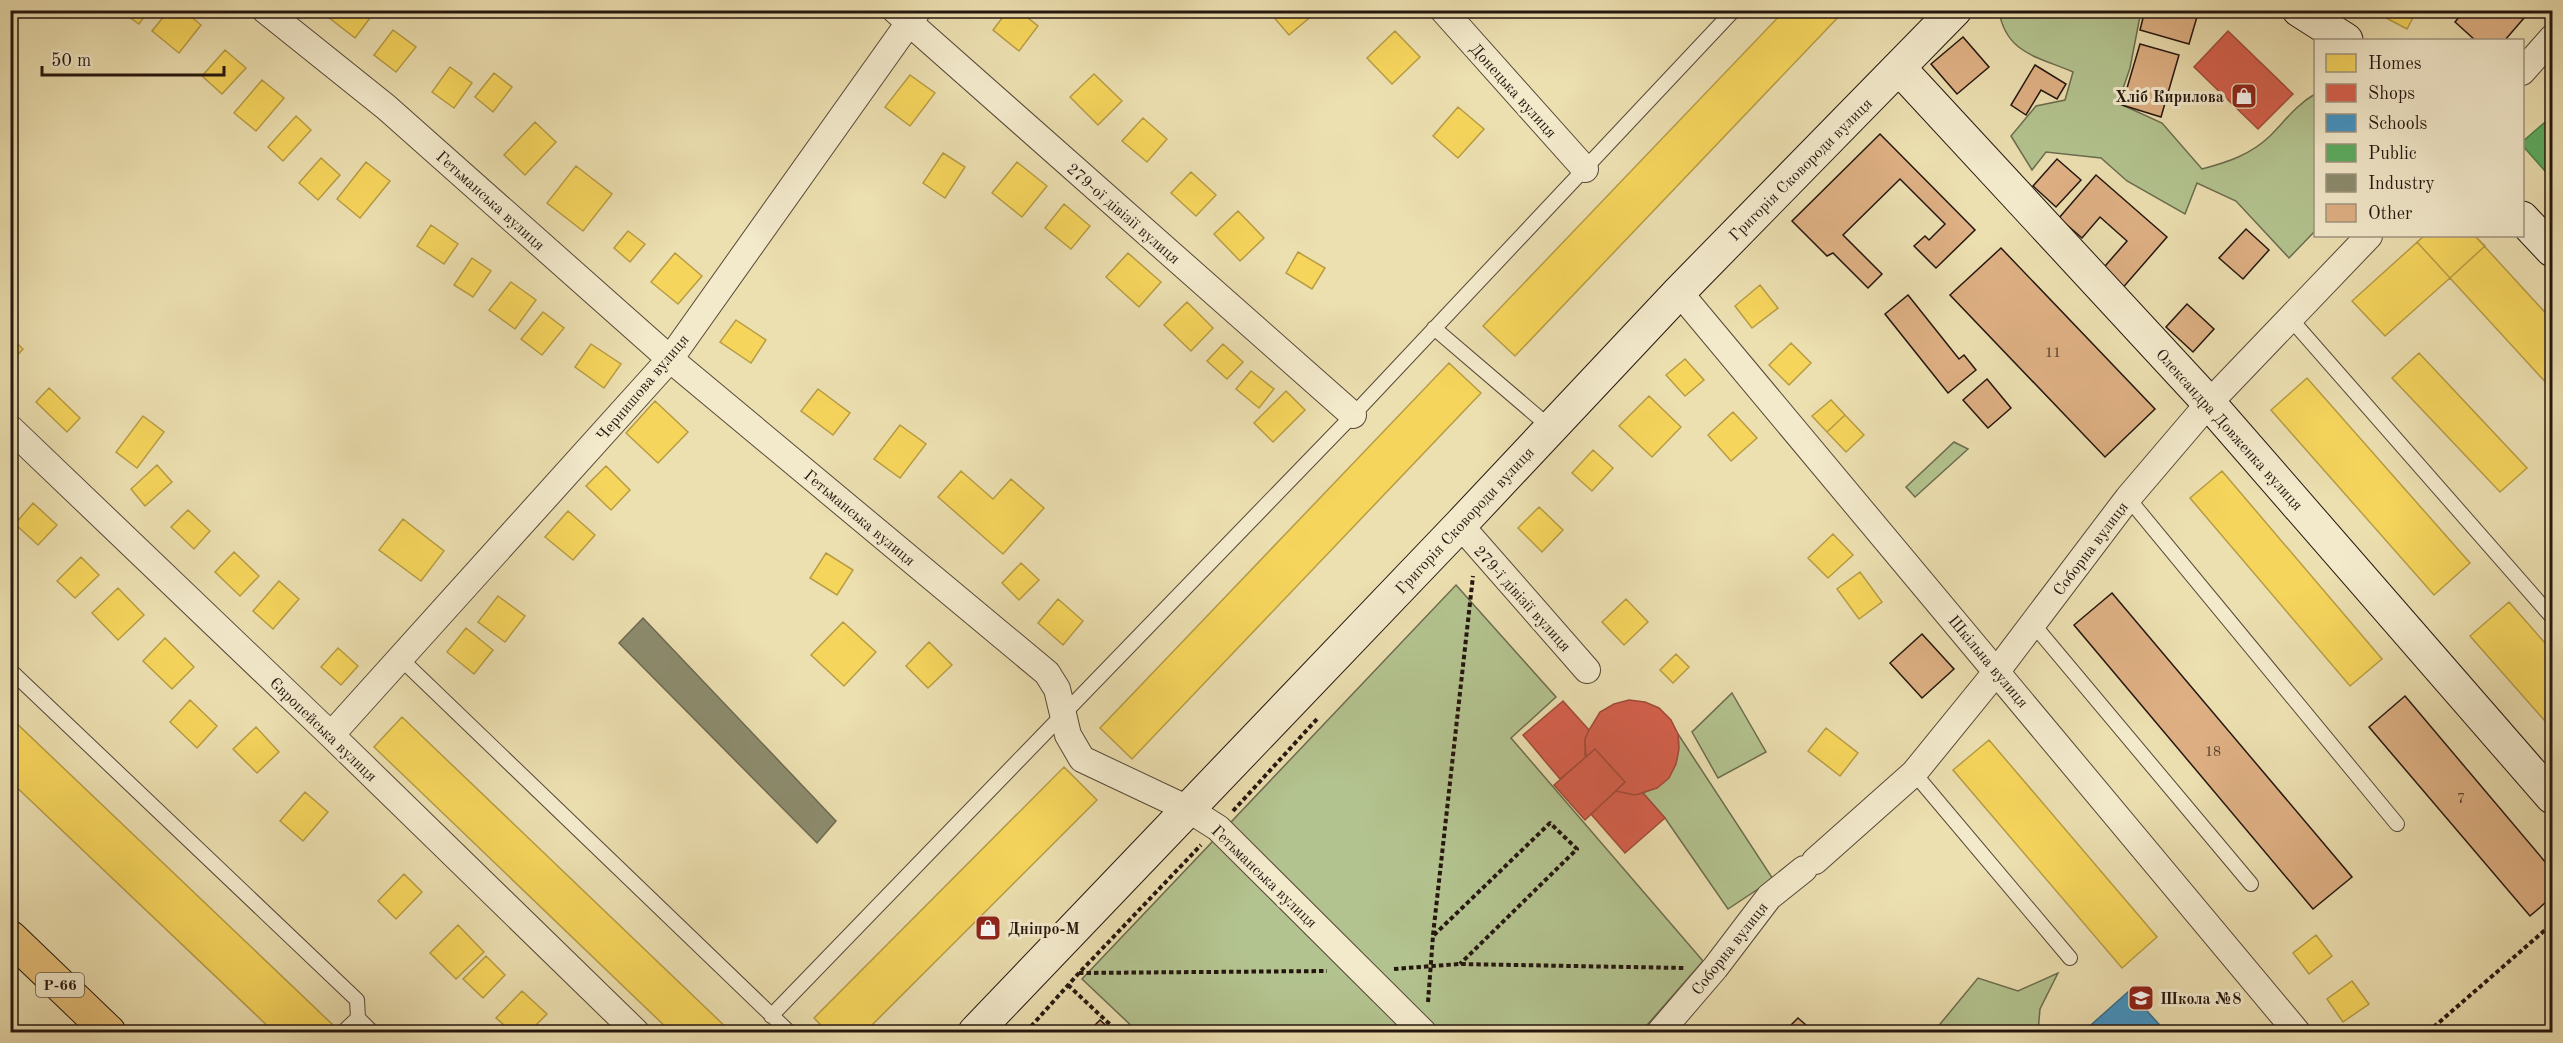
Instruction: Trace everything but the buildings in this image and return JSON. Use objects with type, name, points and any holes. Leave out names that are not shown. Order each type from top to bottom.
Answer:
[{"type":"main road","name":"Р-66","points":[[10,938],[109,1032]]},
{"type":"street","name":"Гетьманська вулиця","points":[[265,10],[386,107],[670,358],[1047,673],[1057,689],[1068,735],[1082,759],[1188,809],[1218,828],[1425,1022]]},
{"type":"street","name":"Донецька вулиця","points":[[1443,10],[1585,169]]},
{"type":"street","name":"Григорія Сковороди вулиця","points":[[975,1032],[1188,809],[1468,536],[1551,428],[1679,292],[1900,69],[1955,10]]},
{"type":"street","points":[[2299,10],[2344,39]]},
{"type":"street","name":"Чернишова вулиця","points":[[332,735],[670,358],[908,15]]},
{"type":"street","name":"279-ої дівізії вулиця","points":[[908,15],[1353,415]]},
{"type":"street","points":[[2524,71],[2553,38]]},
{"type":"street","name":"Олександра Довженка вулиця","points":[[1900,69],[2209,403],[2553,797]]},
{"type":"street","points":[[2524,219],[2553,250]]},
{"type":"street","name":"Соборна вулиця","points":[[1660,1032],[1715,969],[1770,897],[1914,773],[1997,671],[2128,498],[2209,403],[2368,237]]},
{"type":"street","name":"Шкільна вулиця","points":[[1679,292],[2297,1032]]},
{"type":"street","name":"Європейська вулиця","points":[[10,428],[332,735],[636,1032]]},
{"type":"street","name":"279-ї дівізії вулиця","points":[[1468,536],[1587,670]]},
{"type":"lane","points":[[771,1016],[1353,415],[1734,10]]},
{"type":"lane","points":[[2289,317],[2553,617]]},
{"type":"lane","points":[[1434,328],[1551,428]]},
{"type":"lane","points":[[2128,498],[2397,824]]},
{"type":"lane","points":[[2033,624],[2251,884]]},
{"type":"lane","points":[[401,658],[789,1032]]},
{"type":"lane","points":[[10,670],[357,1000],[358,1018],[372,1032]]},
{"type":"lane","points":[[1914,773],[2070,958]]},
{"type":"lane","points":[[343,1032],[358,1018]]},
{"type":"path","points":[[1425,1022],[1468,536]]},
{"type":"path","points":[[1026,1032],[1323,713]]},
{"type":"path","points":[[1433,936],[1550,823],[1577,849],[1459,964]]},
{"type":"path","points":[[2428,1032],[2553,924]]},
{"type":"path","points":[[1068,985],[1118,1032]]},
{"type":"green space","points":[[1999,11],[2141,11],[2130,68],[2118,103],[2162,123],[2202,169],[2230,160],[2255,148],[2270,136],[2296,108],[2314,95],[2314,232],[2289,258],[2236,201],[2197,183],[2185,214],[2127,181],[2101,158],[2046,152],[2032,170],[2011,136],[2036,106],[2065,100],[2073,72],[2026,52],[2009,37]]},
{"type":"green space","points":[[1954,442],[1968,449],[1915,497],[1906,487]]},
{"type":"green space","points":[[1456,585],[1556,697],[1511,738],[1703,961],[1641,1032],[1138,1032],[1082,979]]},
{"type":"green space","points":[[1732,693],[1766,752],[1718,778],[1692,732]]},
{"type":"green space","points":[[1678,734],[1773,879],[1728,909],[1665,818],[1643,793],[1668,777],[1676,763]]},
{"type":"green space","points":[[2058,973],[2040,1009],[2038,1032],[1937,1032],[1936,1029],[1978,978],[2018,991]]},
{"type":"place","name":"Хліб Кирилова","points":[[2244,96]]},
{"type":"place","name":"Днiпро-М","points":[[988,928]]},
{"type":"place","name":"Школа №8","points":[[2141,998]]}]
